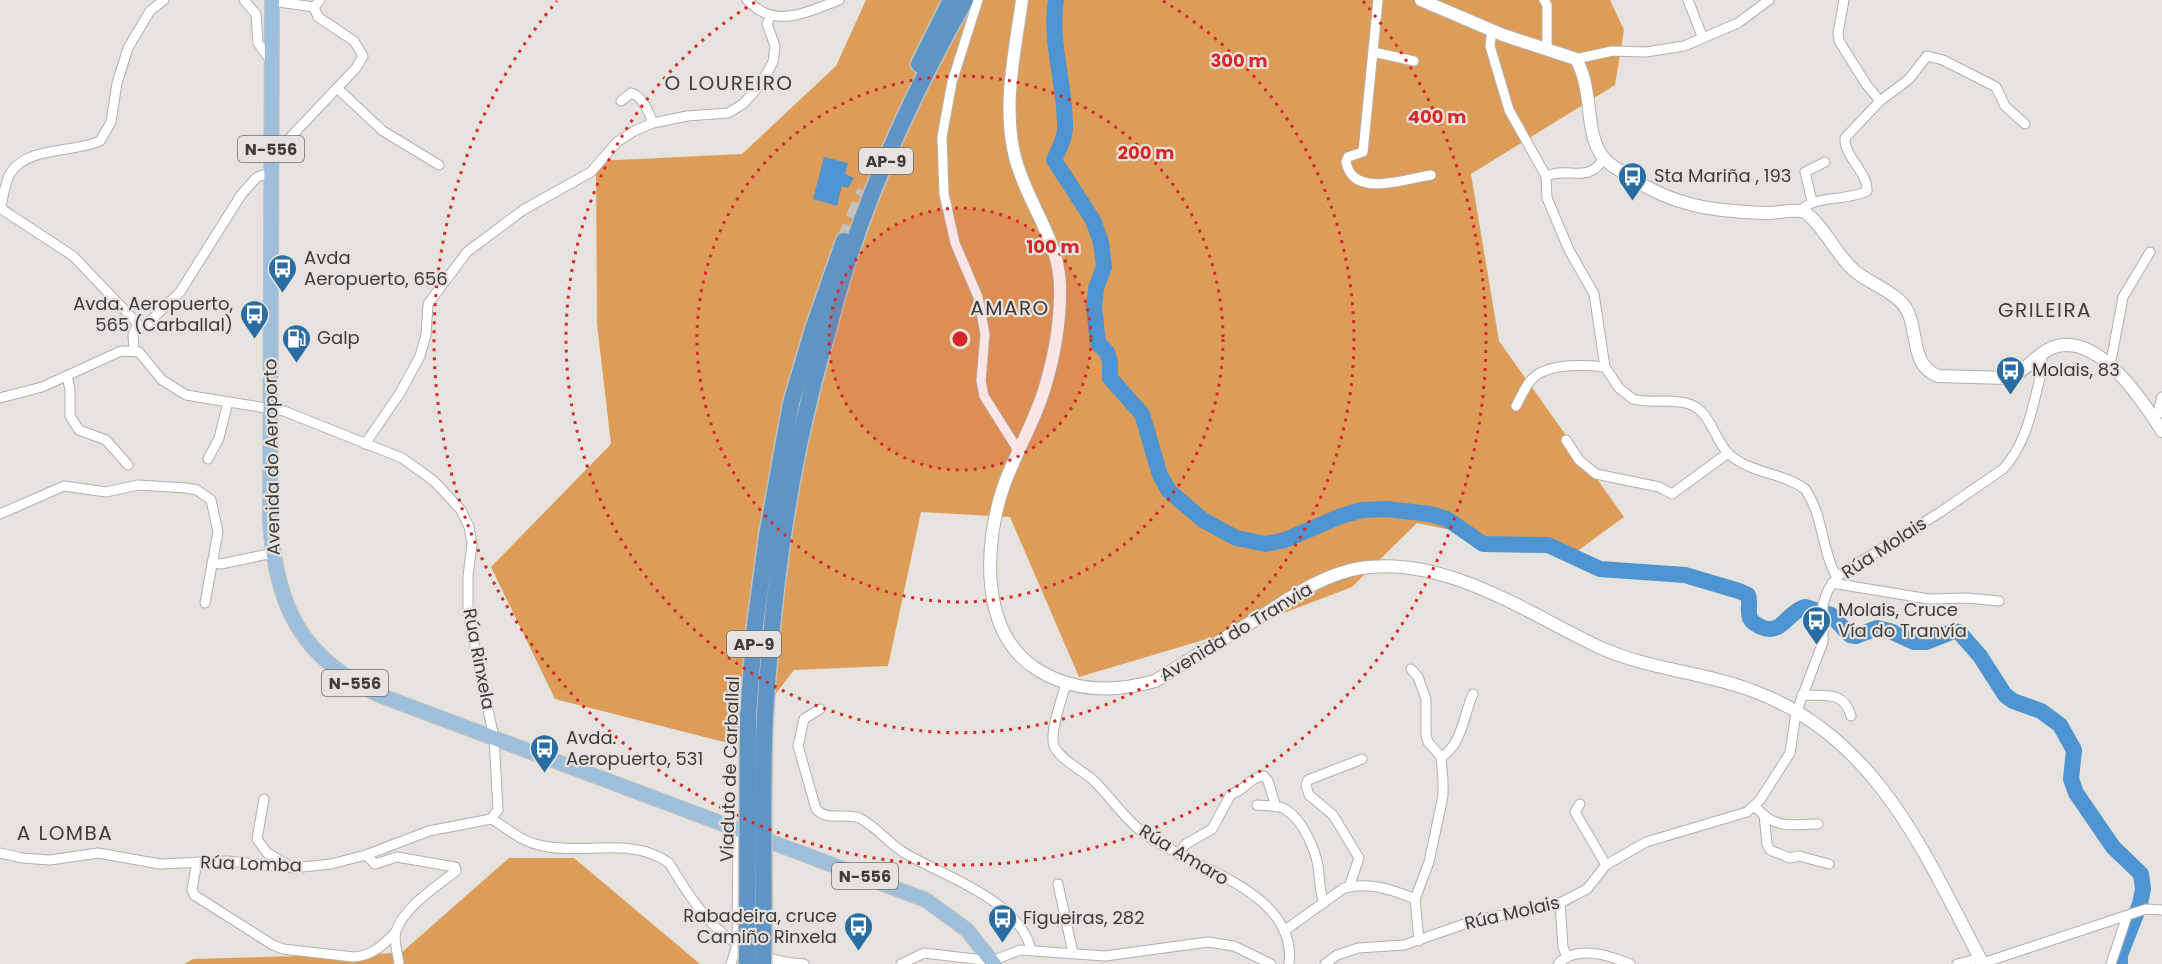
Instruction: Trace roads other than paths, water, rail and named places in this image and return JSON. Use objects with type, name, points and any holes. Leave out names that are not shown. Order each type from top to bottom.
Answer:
[{"type":"highway","name":"AP-9","points":[[894,121],[936,26],[951,0]]},
{"type":"highway","name":"AP-9","points":[[821,330],[836,299],[876,183],[909,108],[965,0]]},
{"type":"highway","name":"AP-9","points":[[821,330],[844,241]]},
{"type":"highway","name":"Viaduto de Carballal","points":[[747,964],[748,715],[755,625],[767,536],[791,403],[821,330]]},
{"type":"highway","name":"Viaduto de Carballal","points":[[763,964],[765,717],[775,589],[787,504],[821,330]]},
{"type":"main road","name":"Avenida do Aeroporto","points":[[272,0],[270,408],[273,554],[279,586],[289,613],[310,646],[330,666],[357,685],[379,695],[926,900],[967,930],[993,962]]},
{"type":"main road","name":"Avenida do Tranvia","points":[[1022,0],[1009,119],[1015,158],[1052,240],[1060,276],[1060,295],[1052,361],[1044,389],[1003,487],[991,561],[993,604],[1001,628],[1019,653],[1035,668],[1066,684],[1108,689],[1131,688],[1155,681],[1324,578],[1360,568],[1383,566],[1432,573],[1492,592],[1600,648],[1626,658],[1757,692],[1796,713],[1855,757],[1887,792],[1924,852],[1982,962]]},
{"type":"main road","points":[[1421,0],[1492,30],[1576,58],[1589,96],[1594,136],[1604,158],[1655,193],[1688,205],[1766,213],[1800,211],[1808,215],[1852,268],[1902,303],[1912,322],[1919,357],[1930,373],[1938,376],[2008,378],[2019,374],[2052,347],[2071,346],[2087,351],[2109,363],[2128,382],[2162,431]]},
{"type":"street","points":[[164,0],[150,11],[128,48],[117,83],[111,122],[100,141],[33,157],[19,165],[8,178],[0,208],[72,256],[139,325],[146,325],[180,292],[241,195],[256,178],[262,175],[271,176]]},
{"type":"street","points":[[244,0],[256,14],[258,43],[271,62]]},
{"type":"street","points":[[271,146],[283,146],[361,61],[363,52],[354,41],[321,22],[317,4],[272,0]]},
{"type":"street","points":[[747,0],[770,16],[784,18],[839,0]]},
{"type":"street","points":[[978,0],[952,82],[942,137],[944,194],[955,243],[978,297],[985,334],[981,381],[984,396],[1018,450]]},
{"type":"street","points":[[1378,0],[1363,152],[1348,157],[1346,162],[1352,176],[1364,182],[1397,184],[1413,177],[1431,175]]},
{"type":"street","points":[[1544,0],[1547,5],[1547,50]]},
{"type":"street","points":[[1688,0],[1702,36]]},
{"type":"street","points":[[1576,58],[1612,51],[1646,52],[1684,46],[1702,36],[1738,23],[1769,0]]},
{"type":"street","points":[[1844,0],[1838,33],[1839,41],[1866,84],[1880,101]]},
{"type":"street","points":[[365,444],[400,393],[420,356],[426,335],[428,304],[468,252],[523,210],[591,172],[617,142],[653,123],[687,116],[728,112],[743,104],[760,84],[773,62],[775,46],[767,24],[770,16]]},
{"type":"street","points":[[1492,30],[1490,46],[1509,110],[1546,176],[1547,198],[1569,250],[1594,294],[1605,367],[1619,388],[1633,399],[1667,400],[1689,404],[1697,409],[1728,453],[1754,470],[1793,482],[1805,489],[1822,525],[1834,581],[1929,599],[1967,598],[1999,601]]},
{"type":"street","points":[[1373,52],[1414,61]]},
{"type":"street","points":[[1800,211],[1812,201],[1845,199],[1867,191],[1866,184],[1846,147],[1845,138],[1880,101],[1909,79],[1923,58],[1933,56],[1996,87],[2005,106],[2025,124]]},
{"type":"street","points":[[337,88],[383,131],[439,165]]},
{"type":"street","points":[[621,101],[631,93],[636,95],[645,104],[653,123]]},
{"type":"street","points":[[1546,176],[1587,173],[1599,167],[1604,158]]},
{"type":"street","points":[[1812,201],[1805,171],[1825,162]]},
{"type":"street","points":[[2109,363],[2123,297],[2150,252]]},
{"type":"street","points":[[0,398],[22,393],[67,376],[121,351],[134,350],[133,335],[139,325]]},
{"type":"street","name":"Rúa Rinxela","points":[[134,350],[144,357],[162,380],[186,395],[270,408],[402,458],[434,481],[461,510],[469,527],[472,556],[468,576],[468,614],[494,738],[498,810],[493,816]]},
{"type":"street","name":"Rúa Molais","points":[[1325,964],[1337,955],[1358,948],[1419,941],[1473,921],[1560,903],[1587,889],[1606,865],[1646,842],[1667,834],[1689,831],[1719,820],[1736,817],[1754,806],[1785,764],[1790,753],[1796,713],[1820,652],[1823,604],[1834,581],[2003,469],[2023,442],[2043,366],[2041,355]]},
{"type":"street","points":[[1516,406],[1533,377],[1542,373],[1575,363],[1605,367]]},
{"type":"street","points":[[67,376],[70,390],[69,411],[79,430],[106,440],[128,465]]},
{"type":"street","points":[[2162,398],[2159,408],[2162,412]]},
{"type":"street","points":[[208,459],[219,438],[228,402]]},
{"type":"street","points":[[1566,440],[1579,460],[1596,474],[1659,487],[1672,494],[1720,456],[1728,453]]},
{"type":"street","points":[[0,514],[64,486],[106,492],[138,485],[197,490],[211,500],[216,513],[218,532],[205,603]]},
{"type":"street","points":[[213,562],[221,564],[273,554]]},
{"type":"street","points":[[1411,669],[1418,677],[1426,699],[1428,742],[1441,757],[1443,796],[1429,862],[1415,899],[1419,941]]},
{"type":"street","name":"Rúa Amaro","points":[[1066,684],[1053,736],[1054,745],[1099,786],[1135,826],[1160,843],[1264,902],[1277,915],[1284,931],[1290,956],[1289,964]]},
{"type":"street","points":[[1441,757],[1447,754],[1463,726],[1473,694]]},
{"type":"street","points":[[1802,695],[1834,695],[1847,705],[1851,716]]},
{"type":"street","points":[[820,710],[804,719],[798,746],[816,809],[821,814],[829,816],[860,819],[904,853],[1004,908],[1024,932],[1031,949]]},
{"type":"street","points":[[1349,887],[1359,858],[1333,815],[1309,795],[1306,785],[1308,780],[1362,759]]},
{"type":"street","points":[[1179,852],[1186,844],[1209,833],[1231,794],[1239,792],[1257,777],[1264,776],[1268,781],[1276,807]]},
{"type":"street","points":[[264,799],[257,839],[261,848],[293,868]]},
{"type":"street","points":[[1581,804],[1575,812],[1606,865]]},
{"type":"street","points":[[1257,805],[1285,809],[1295,818],[1311,843],[1324,903]]},
{"type":"street","points":[[1754,806],[1772,823],[1779,825],[1818,824]]},
{"type":"street","points":[[1764,815],[1767,844],[1770,850],[1790,858],[1799,856],[1829,864]]},
{"type":"street","points":[[493,816],[513,836],[543,846],[599,846],[646,851],[661,857],[669,863],[704,917],[737,945],[782,962],[804,964]]},
{"type":"street","name":"Rúa Lomba","points":[[0,853],[22,858],[50,860],[98,853],[160,864],[227,861],[293,868],[331,864],[366,855],[429,831],[493,816]]},
{"type":"street","points":[[732,964],[737,945],[738,829]]},
{"type":"street","points":[[197,862],[192,889],[194,895],[283,949],[364,956],[380,948],[395,933],[416,904],[456,871],[455,867],[397,857],[375,864],[366,855]]},
{"type":"street","points":[[1058,884],[1073,953]]},
{"type":"street","points":[[1284,931],[1349,887],[1387,887],[1415,899]]},
{"type":"street","points":[[1560,903],[1563,947],[1567,957]]},
{"type":"street","points":[[1957,964],[1982,962],[2146,909],[2162,910]]},
{"type":"street","points":[[2111,964],[2131,914]]},
{"type":"street","points":[[395,933],[399,964]]},
{"type":"street","points":[[902,964],[913,957],[934,952],[993,962],[1020,950],[1105,956],[1198,943],[1221,943],[1271,964]]},
{"type":"street","points":[[1558,964],[1567,957],[1601,954],[1630,964]]},
{"type":"water","points":[[824,157],[848,163],[845,174],[854,178],[848,188],[842,186],[837,206],[813,199]]},
{"type":"waterway","points":[[1056,0],[1054,16],[1056,48],[1065,113],[1065,133],[1054,160],[1093,220],[1101,242],[1104,267],[1096,288],[1094,307],[1098,343],[1107,352],[1110,362],[1110,378],[1142,414],[1160,475],[1169,491],[1203,520],[1236,538],[1266,544],[1285,540],[1341,516],[1362,510],[1386,509],[1430,514],[1447,519],[1483,544],[1548,545],[1600,569],[1685,575],[1739,591],[1748,595],[1749,615],[1752,621],[1768,629],[1779,626],[1805,607],[1831,615],[1850,635],[1856,636],[1877,628],[1914,642],[1926,642],[1954,631],[1959,632],[1980,656],[2005,695],[2013,701],[2041,711],[2060,725],[2074,750],[2071,779],[2076,793],[2113,847],[2141,874],[2143,889],[2140,904],[2120,955],[2120,964]]},
{"type":"tunnel","points":[[844,241],[865,191]]},
{"type":"place","name":"Sta Mariña , 193","points":[[1633,202]]},
{"type":"place","name":"Avda Aeropuerto, 656","points":[[283,294]]},
{"type":"place","name":"Avda. Aeropuerto, 565 (Carballal)","points":[[254,340]]},
{"type":"place","name":"Galp","points":[[296,364]]},
{"type":"place","name":"Molais, 83","points":[[2011,396]]},
{"type":"place","name":"Molais, Cruce Vía do Tranvía","points":[[1817,646]]},
{"type":"place","name":"Avda. Aeropuerto, 531","points":[[545,774]]},
{"type":"place","name":"Figueiras, 282","points":[[1002,944]]},
{"type":"place","name":"Rabadeira, cruce Camiño Rinxela","points":[[858,952]]},
{"type":"district","name":"O LOUREIRO","points":[[729,83]]},
{"type":"district","name":"AMARO","points":[[1010,308]]},
{"type":"district","name":"GRILEIRA","points":[[2045,310]]},
{"type":"district","name":"A LOMBA","points":[[65,833]]}]
